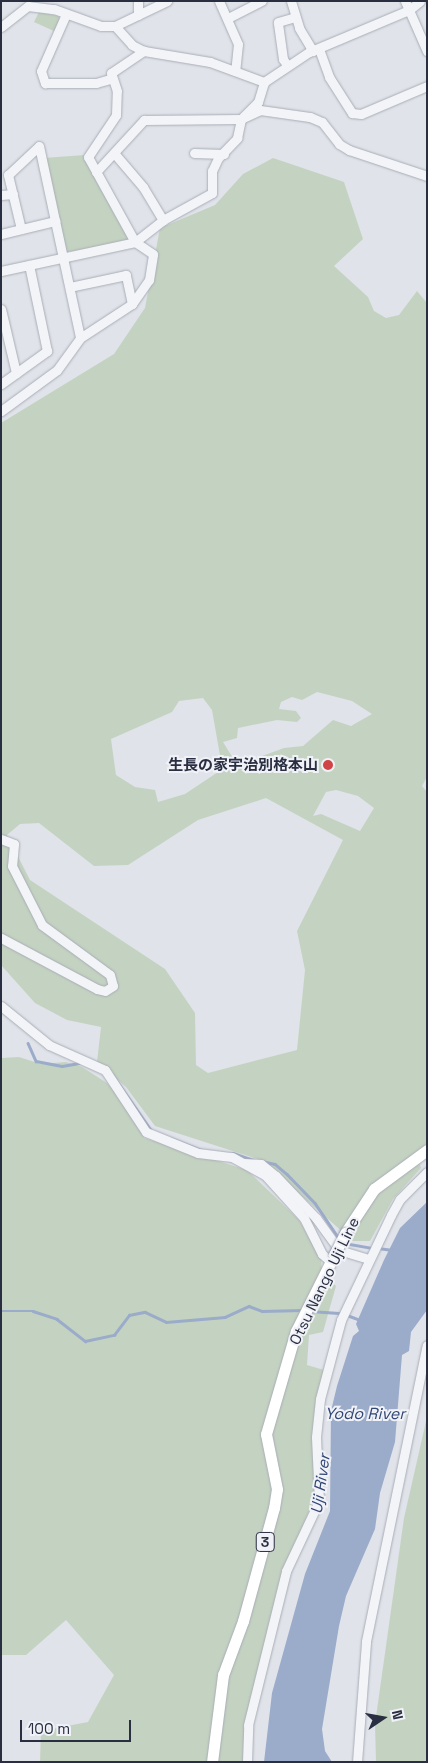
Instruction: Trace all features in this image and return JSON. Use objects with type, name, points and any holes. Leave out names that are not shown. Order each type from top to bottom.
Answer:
[{"type":"main road","name":"Otsu Nango Uji Line","points":[[212,1762],[223,1675],[243,1621],[274,1508],[277,1489],[266,1434],[301,1322],[332,1258],[374,1189],[427,1150]]},
{"type":"street","points":[[138,1],[138,15]]},
{"type":"street","points":[[1,27],[28,6],[66,14],[101,26],[115,26],[166,1]]},
{"type":"street","points":[[219,1],[238,44],[235,71]]},
{"type":"street","points":[[228,18],[262,1]]},
{"type":"street","points":[[291,1],[295,16],[316,50],[329,77],[352,113],[360,114],[427,86]]},
{"type":"street","points":[[1,270],[134,242],[162,220],[212,193],[212,171],[237,138],[242,119],[258,102],[264,82],[287,65],[420,1]]},
{"type":"street","points":[[407,6],[427,51]]},
{"type":"street","points":[[66,14],[41,78],[51,85],[110,79]]},
{"type":"street","points":[[287,65],[283,59],[278,22],[295,16]]},
{"type":"street","points":[[115,26],[132,45],[144,51],[210,62],[264,82]]},
{"type":"street","points":[[1,411],[57,370],[80,338],[132,304],[149,280],[153,254],[134,242],[88,157],[116,116],[116,90],[110,79],[111,73],[144,51]]},
{"type":"street","points":[[96,172],[144,120],[242,119],[260,110],[310,116],[322,122],[339,144],[349,150],[427,176]]},
{"type":"street","points":[[21,229],[13,194],[5,173],[39,146],[80,338]]},
{"type":"street","points":[[114,153],[143,187],[162,220]]},
{"type":"street","points":[[194,153],[224,154]]},
{"type":"street","points":[[1,195],[13,194]]},
{"type":"street","points":[[1,234],[55,221]]},
{"type":"street","points":[[1,384],[47,351],[28,265]]},
{"type":"street","points":[[70,287],[126,275],[132,304]]},
{"type":"street","points":[[1,309],[16,373]]},
{"type":"street","points":[[1,839],[14,844],[12,866],[42,925],[110,975],[113,986],[105,991],[97,989],[1,938]]},
{"type":"street","points":[[1,1006],[49,1045],[105,1070],[150,1135],[198,1153],[232,1157],[265,1175],[304,1218],[322,1254],[332,1258]]},
{"type":"street","points":[[244,1163],[261,1164],[276,1176],[316,1218],[339,1250],[370,1256]]},
{"type":"street","points":[[247,1762],[248,1725],[286,1571],[319,1501],[317,1427],[342,1320],[377,1241],[400,1199],[427,1172]]},
{"type":"street","points":[[357,1762],[366,1641],[427,1345]]},
{"type":"green space","points":[[39,12],[58,16],[61,21],[56,32],[34,22]]},
{"type":"green space","points":[[85,155],[131,240],[67,252],[63,251],[43,158]]},
{"type":"green space","points":[[273,158],[344,182],[363,239],[334,266],[368,297],[374,311],[386,318],[399,315],[417,291],[427,303],[427,777],[422,786],[427,792],[427,1144],[416,1152],[421,1168],[393,1199],[370,1241],[353,1241],[261,1160],[155,1126],[126,1087],[97,1062],[101,1027],[67,1020],[35,1003],[1,965],[1,423],[114,354],[145,308],[160,228],[215,205],[243,174]],"holes":[[[317,692],[352,701],[372,714],[351,726],[333,720],[303,746],[284,748],[218,772],[185,794],[158,802],[155,790],[135,787],[116,775],[111,739],[172,712],[179,701],[203,698],[212,710],[222,767],[236,763],[223,742],[237,738],[238,728],[277,720],[297,722],[301,718],[296,711],[279,709],[281,702],[292,697],[302,700]],[[336,790],[358,796],[374,808],[360,831],[321,814],[313,816],[326,792]],[[266,798],[343,840],[297,931],[305,970],[297,1050],[208,1073],[196,1065],[195,1013],[165,969],[30,880],[7,835],[20,824],[39,823],[94,866],[128,865],[198,820]]]},
{"type":"green space","points":[[19,1057],[41,1064],[66,1062],[82,1067],[107,1083],[132,1112],[144,1138],[247,1170],[299,1220],[321,1259],[322,1272],[336,1286],[323,1332],[309,1335],[307,1365],[324,1370],[313,1501],[287,1566],[250,1700],[243,1762],[40,1762],[41,1731],[88,1722],[114,1675],[66,1620],[26,1655],[1,1655],[1,1058]]},
{"type":"green space","points":[[427,1417],[427,1762],[376,1762],[375,1724],[404,1518]]},
{"type":"water","name":"Yodo River","points":[[427,1202],[427,1310],[411,1332],[409,1351],[402,1355],[395,1442],[380,1493],[375,1529],[346,1596],[339,1626],[322,1729],[325,1751],[332,1762],[264,1762],[272,1693],[305,1574],[330,1511],[331,1411],[337,1386],[353,1336],[359,1331],[356,1324],[384,1260],[400,1228]]},
{"type":"waterway","points":[[28,1043],[36,1061],[62,1066],[79,1063]]},
{"type":"waterway","points":[[112,1074],[151,1130]]},
{"type":"waterway","points":[[170,1138],[202,1150]]},
{"type":"waterway","points":[[233,1153],[253,1160]]},
{"type":"waterway","points":[[261,1161],[275,1164],[287,1174],[315,1203],[338,1237]]},
{"type":"waterway","points":[[344,1243],[373,1248]]},
{"type":"waterway","points":[[378,1248],[392,1250]]},
{"type":"waterway","points":[[1,1311],[33,1311],[57,1319],[85,1341],[114,1335],[129,1315],[145,1312],[166,1322],[225,1317],[249,1306],[262,1311],[302,1310]]},
{"type":"waterway","points":[[310,1311],[342,1313]]},
{"type":"waterway","points":[[347,1315],[360,1320]]},
{"type":"place","name":"生長の家宇治別格本山","points":[[328,765]]},
{"type":"water label","name":"Uji River","points":[[321,1484]]}]
